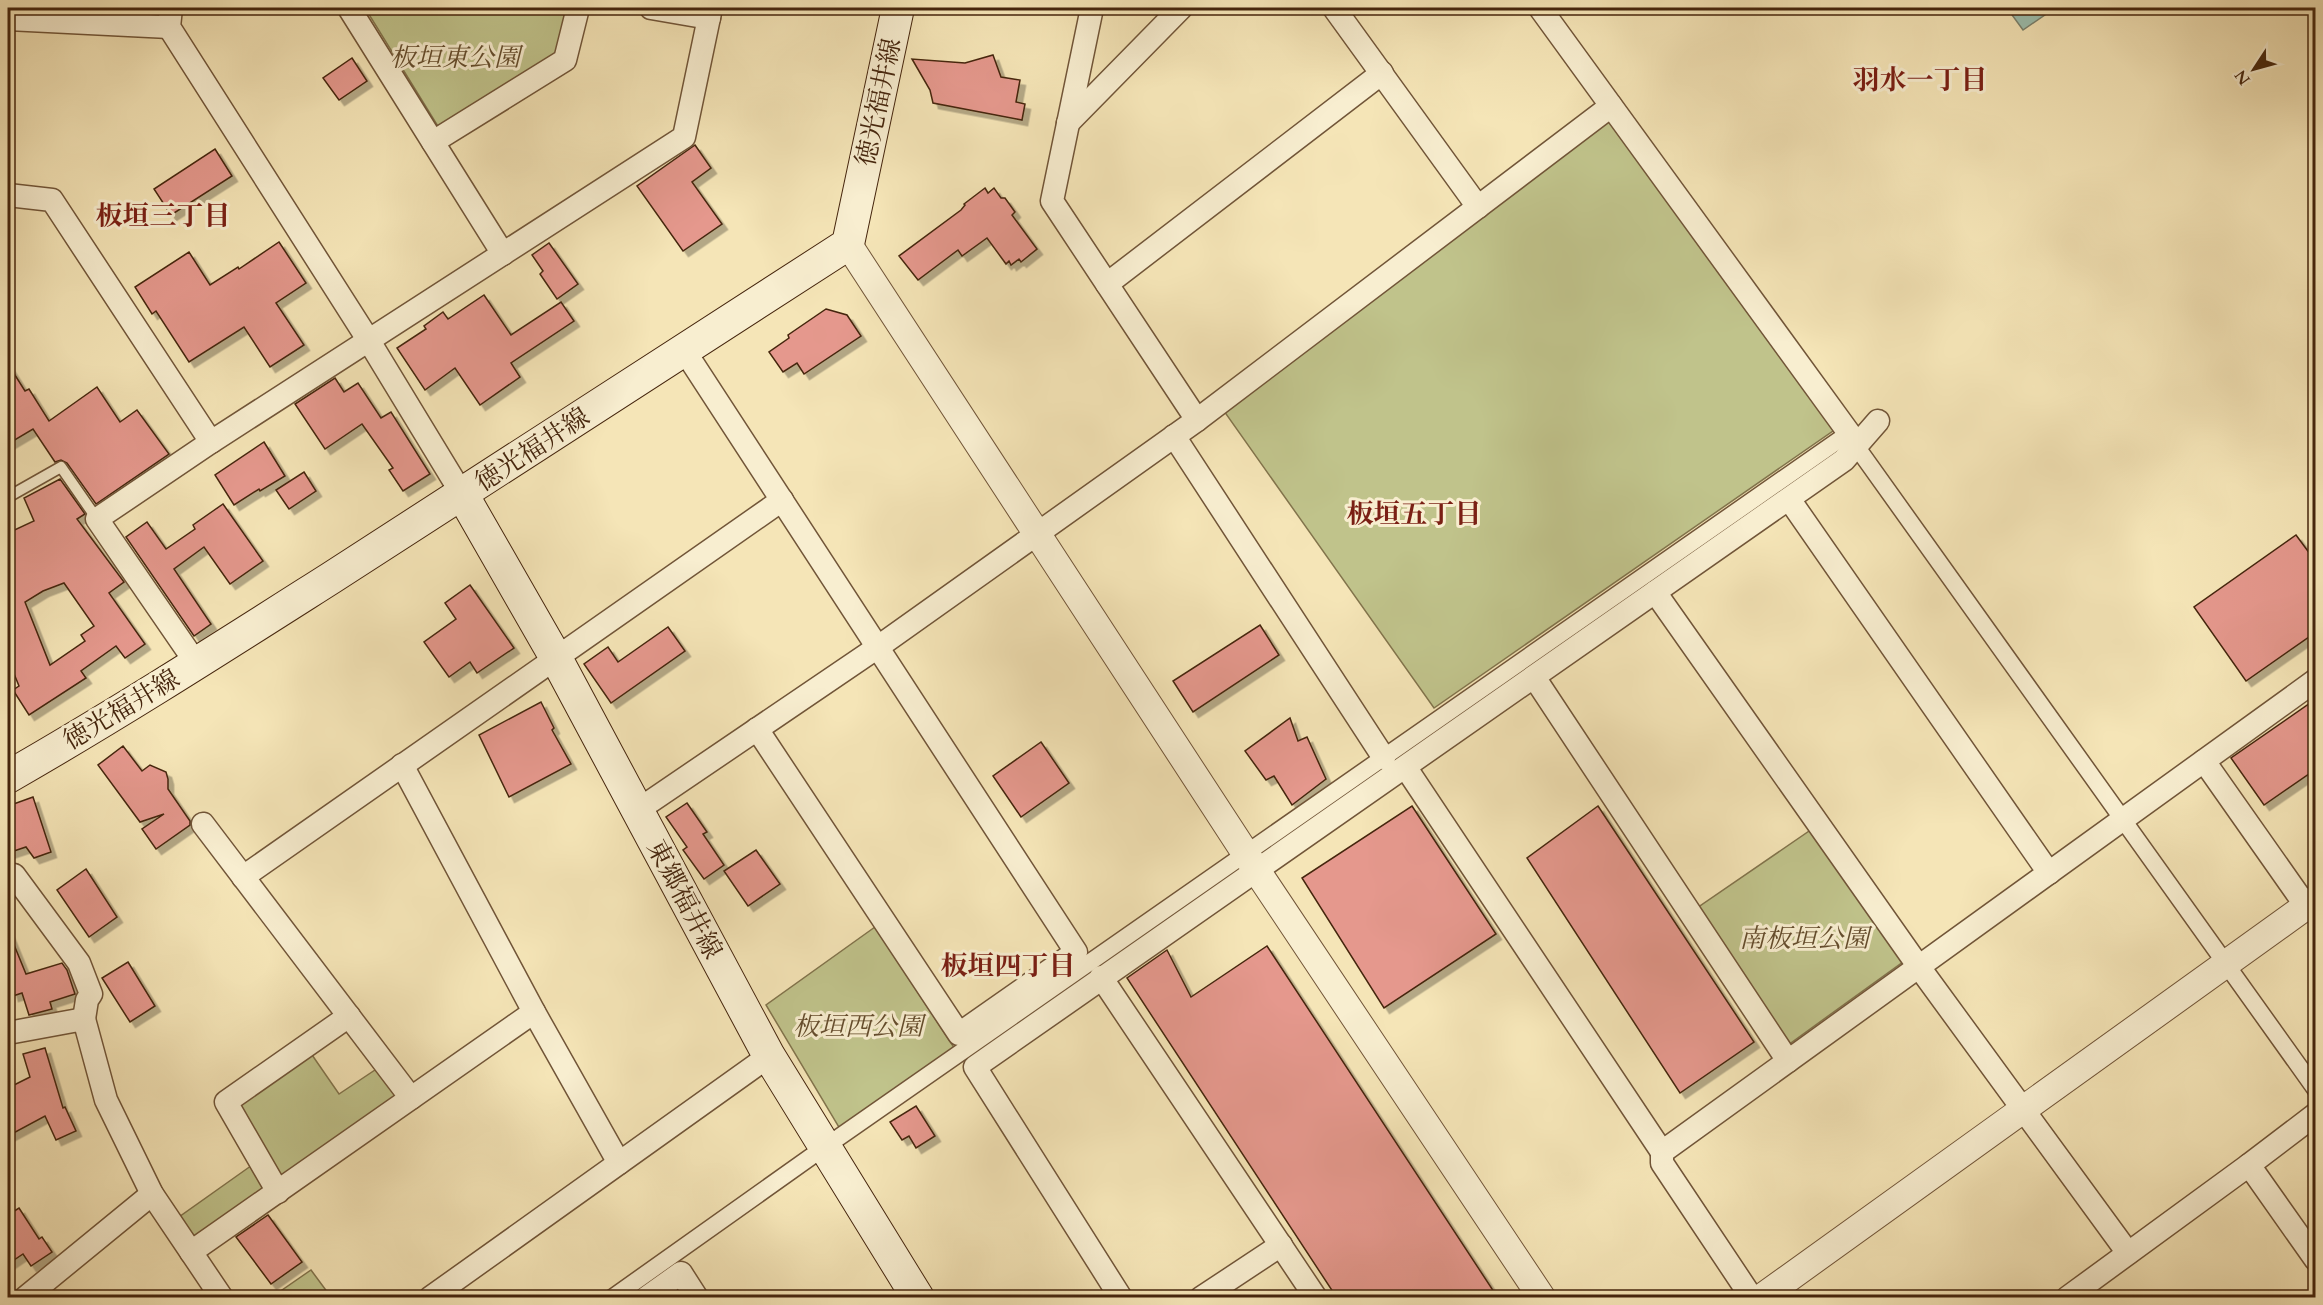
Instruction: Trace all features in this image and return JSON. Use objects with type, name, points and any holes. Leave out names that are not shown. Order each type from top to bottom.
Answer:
[{"type":"main road","name":"徳光福井線","points":[[8,777],[97,726],[462,494],[848,244],[898,8]]},
{"type":"main road","name":"東郷福井線","points":[[462,494],[556,658],[769,1056],[918,1298]]},
{"type":"street","points":[[349,8],[503,254]]},
{"type":"street","points":[[433,142],[565,60],[578,8]]},
{"type":"street","points":[[196,663],[97,519],[212,442],[684,137],[710,13],[651,8]]},
{"type":"street","points":[[1092,8],[1052,201],[1197,420]]},
{"type":"street","points":[[1068,123],[1181,8]]},
{"type":"street","points":[[1334,8],[1479,207]]},
{"type":"street","points":[[1540,8],[1853,440],[2316,1090]]},
{"type":"street","points":[[8,19],[170,17],[462,494]]},
{"type":"street","points":[[1107,284],[1382,73]]},
{"type":"street","points":[[638,810],[878,647],[1197,420],[1611,106]]},
{"type":"street","points":[[8,195],[52,200],[212,442]]},
{"type":"street","points":[[848,244],[1252,863],[1542,1298]]},
{"type":"street","points":[[684,350],[1076,952],[959,1034],[757,729]]},
{"type":"street","points":[[1121,1298],[975,1067],[1101,977],[1252,863],[1384,758],[1878,421]]},
{"type":"street","points":[[1174,436],[1384,758]]},
{"type":"street","points":[[836,1140],[1252,863],[1406,768],[1844,460],[1853,440]]},
{"type":"street","points":[[1789,499],[2049,873]]},
{"type":"street","points":[[243,877],[782,500]]},
{"type":"street","points":[[1655,592],[1919,967],[2128,1253]]},
{"type":"street","points":[[1534,677],[1788,1061]]},
{"type":"street","points":[[1662,1152],[2316,680]]},
{"type":"street","points":[[1761,1298],[2311,903],[2204,760]]},
{"type":"street","points":[[402,765],[534,1012],[619,1163]]},
{"type":"street","points":[[1406,768],[1662,1152],[1662,1163],[1752,1298]]},
{"type":"street","points":[[203,825],[411,1098]]},
{"type":"street","points":[[8,874],[14,875],[80,963],[91,994],[87,1000],[84,1019],[106,1100],[152,1194],[222,1298]]},
{"type":"street","points":[[1101,977],[1316,1298]]},
{"type":"street","points":[[191,1252],[534,1012]]},
{"type":"street","points":[[278,1192],[226,1102],[349,1016]]},
{"type":"street","points":[[8,1033],[84,1019]]},
{"type":"street","points":[[430,1298],[769,1056]]},
{"type":"street","points":[[2067,1298],[2316,1114]]},
{"type":"street","points":[[612,1298],[812,1156]]},
{"type":"street","points":[[2248,1165],[2316,1260]]},
{"type":"street","points":[[25,1298],[152,1194]]},
{"type":"street","points":[[1201,1298],[1281,1245]]},
{"type":"street","points":[[646,1298],[681,1273],[697,1298]]},
{"type":"lane","points":[[8,497],[61,467],[97,519]]},
{"type":"green space","name":"板垣東公園","points":[[365,8],[568,8],[559,53],[439,128]]},
{"type":"green space","points":[[1611,106],[1843,424],[1434,708],[1219,404]]},
{"type":"green space","name":"南板垣公園","points":[[1815,827],[1907,959],[1788,1045],[1697,908]]},
{"type":"green space","name":"板垣西公園","points":[[875,927],[955,1049],[840,1129],[766,1005]]},
{"type":"green space","points":[[310,1052],[339,1094],[378,1068],[398,1097],[280,1179],[235,1102]]},
{"type":"green space","points":[[255,1163],[268,1187],[193,1239],[179,1217]]},
{"type":"green space","points":[[311,1270],[331,1297],[272,1297]]},
{"type":"shaded area","points":[[2007,8],[2055,8],[2023,30]]},
{"type":"building","points":[[993,55],[1001,77],[1020,80],[1016,102],[1025,104],[1022,120],[933,103],[930,90],[912,59],[965,63]]},
{"type":"building","points":[[352,58],[367,81],[339,100],[323,78]]},
{"type":"building","points":[[695,145],[711,168],[692,182],[722,224],[683,251],[637,186]]},
{"type":"building","points":[[215,149],[232,176],[171,215],[154,189]]},
{"type":"building","points":[[985,188],[988,193],[994,188],[1001,198],[1005,198],[1015,212],[1012,215],[1037,249],[1021,262],[1019,259],[1011,265],[1009,261],[1006,264],[987,238],[962,256],[958,250],[918,280],[899,256],[961,210],[964,204]]},
{"type":"building","points":[[279,242],[306,283],[276,303],[304,345],[270,367],[244,327],[189,362],[156,311],[152,314],[135,287],[189,252],[210,285]]},
{"type":"building","points":[[549,243],[578,284],[557,299],[540,274],[543,271],[532,255]]},
{"type":"building","points":[[484,295],[511,335],[561,302],[574,321],[511,363],[520,377],[480,405],[455,368],[425,390],[397,348],[426,329],[424,326],[443,312],[448,319]]},
{"type":"building","points":[[826,309],[847,315],[861,336],[804,374],[797,363],[783,372],[769,352],[789,338],[788,335]]},
{"type":"building","points":[[8,364],[25,391],[29,389],[49,421],[97,387],[120,422],[137,410],[169,454],[96,504],[67,463],[61,460],[55,462],[33,429],[8,444]]},
{"type":"building","points":[[335,378],[344,392],[358,383],[381,418],[391,412],[430,474],[403,491],[389,470],[393,468],[362,424],[325,449],[295,404]]},
{"type":"building","points":[[264,442],[285,476],[234,505],[215,475]]},
{"type":"building","points":[[304,472],[316,491],[289,509],[276,490]]},
{"type":"building","points":[[60,479],[85,514],[77,519],[124,582],[109,593],[145,644],[125,658],[116,646],[81,671],[86,678],[29,715],[13,690],[19,686],[8,659],[8,533],[34,521],[24,498]],"holes":[[[64,583],[94,626],[81,635],[85,641],[50,665],[25,602],[43,591]]]},
{"type":"building","points":[[223,504],[263,561],[230,584],[204,547],[174,569],[211,624],[194,636],[126,537],[147,522],[166,549],[195,529],[193,525]]},
{"type":"building","points":[[2296,535],[2316,562],[2316,632],[2246,681],[2194,607]]},
{"type":"building","points":[[470,585],[514,648],[477,673],[470,662],[449,677],[424,642],[456,619],[445,603]]},
{"type":"building","points":[[1260,625],[1279,655],[1193,712],[1173,681]]},
{"type":"building","points":[[668,627],[685,651],[611,703],[584,664],[608,647],[618,662]]},
{"type":"building","points":[[2316,699],[2316,769],[2264,805],[2231,758]]},
{"type":"building","points":[[541,702],[554,728],[552,730],[571,764],[509,797],[479,735]]},
{"type":"building","points":[[1290,718],[1298,741],[1307,737],[1326,779],[1292,805],[1274,776],[1266,780],[1245,751]]},
{"type":"building","points":[[1041,742],[1069,783],[1021,817],[993,776]]},
{"type":"building","points":[[123,746],[142,771],[150,765],[166,772],[168,789],[190,821],[190,825],[156,849],[142,829],[164,814],[140,822],[98,765]]},
{"type":"building","points":[[33,797],[51,852],[34,858],[26,847],[8,853],[8,806]]},
{"type":"building","points":[[687,803],[707,832],[703,834],[724,865],[704,879],[683,850],[687,847],[666,817]]},
{"type":"building","points":[[1412,806],[1496,934],[1384,1008],[1302,878]]},
{"type":"building","points":[[1598,806],[1754,1042],[1680,1093],[1527,858]]},
{"type":"building","points":[[756,850],[780,884],[748,906],[724,871]]},
{"type":"building","points":[[86,869],[117,917],[89,937],[57,890]]},
{"type":"building","points":[[8,930],[26,974],[62,963],[67,970],[75,994],[50,1002],[52,1009],[29,1015],[22,993],[13,996],[8,977]]},
{"type":"building","points":[[1267,946],[1498,1298],[1337,1298],[1127,978],[1167,950],[1191,997]]},
{"type":"building","points":[[128,962],[155,1006],[130,1022],[102,978]]},
{"type":"building","points":[[45,1048],[63,1108],[65,1107],[76,1131],[56,1140],[45,1116],[8,1136],[8,1088],[30,1077],[23,1054]]},
{"type":"building","points":[[916,1106],[935,1136],[916,1148],[909,1136],[902,1140],[890,1122]]},
{"type":"building","points":[[19,1208],[39,1239],[42,1237],[52,1252],[31,1266],[23,1254],[8,1264],[8,1215]]},
{"type":"building","points":[[268,1215],[302,1262],[271,1284],[236,1237]]},
{"type":"district","name":"羽水一丁目","points":[[1920,80]]},
{"type":"district","name":"板垣三丁目","points":[[163,216]]},
{"type":"district","name":"板垣五丁目","points":[[1414,514]]},
{"type":"district","name":"板垣四丁目","points":[[1008,966]]}]
